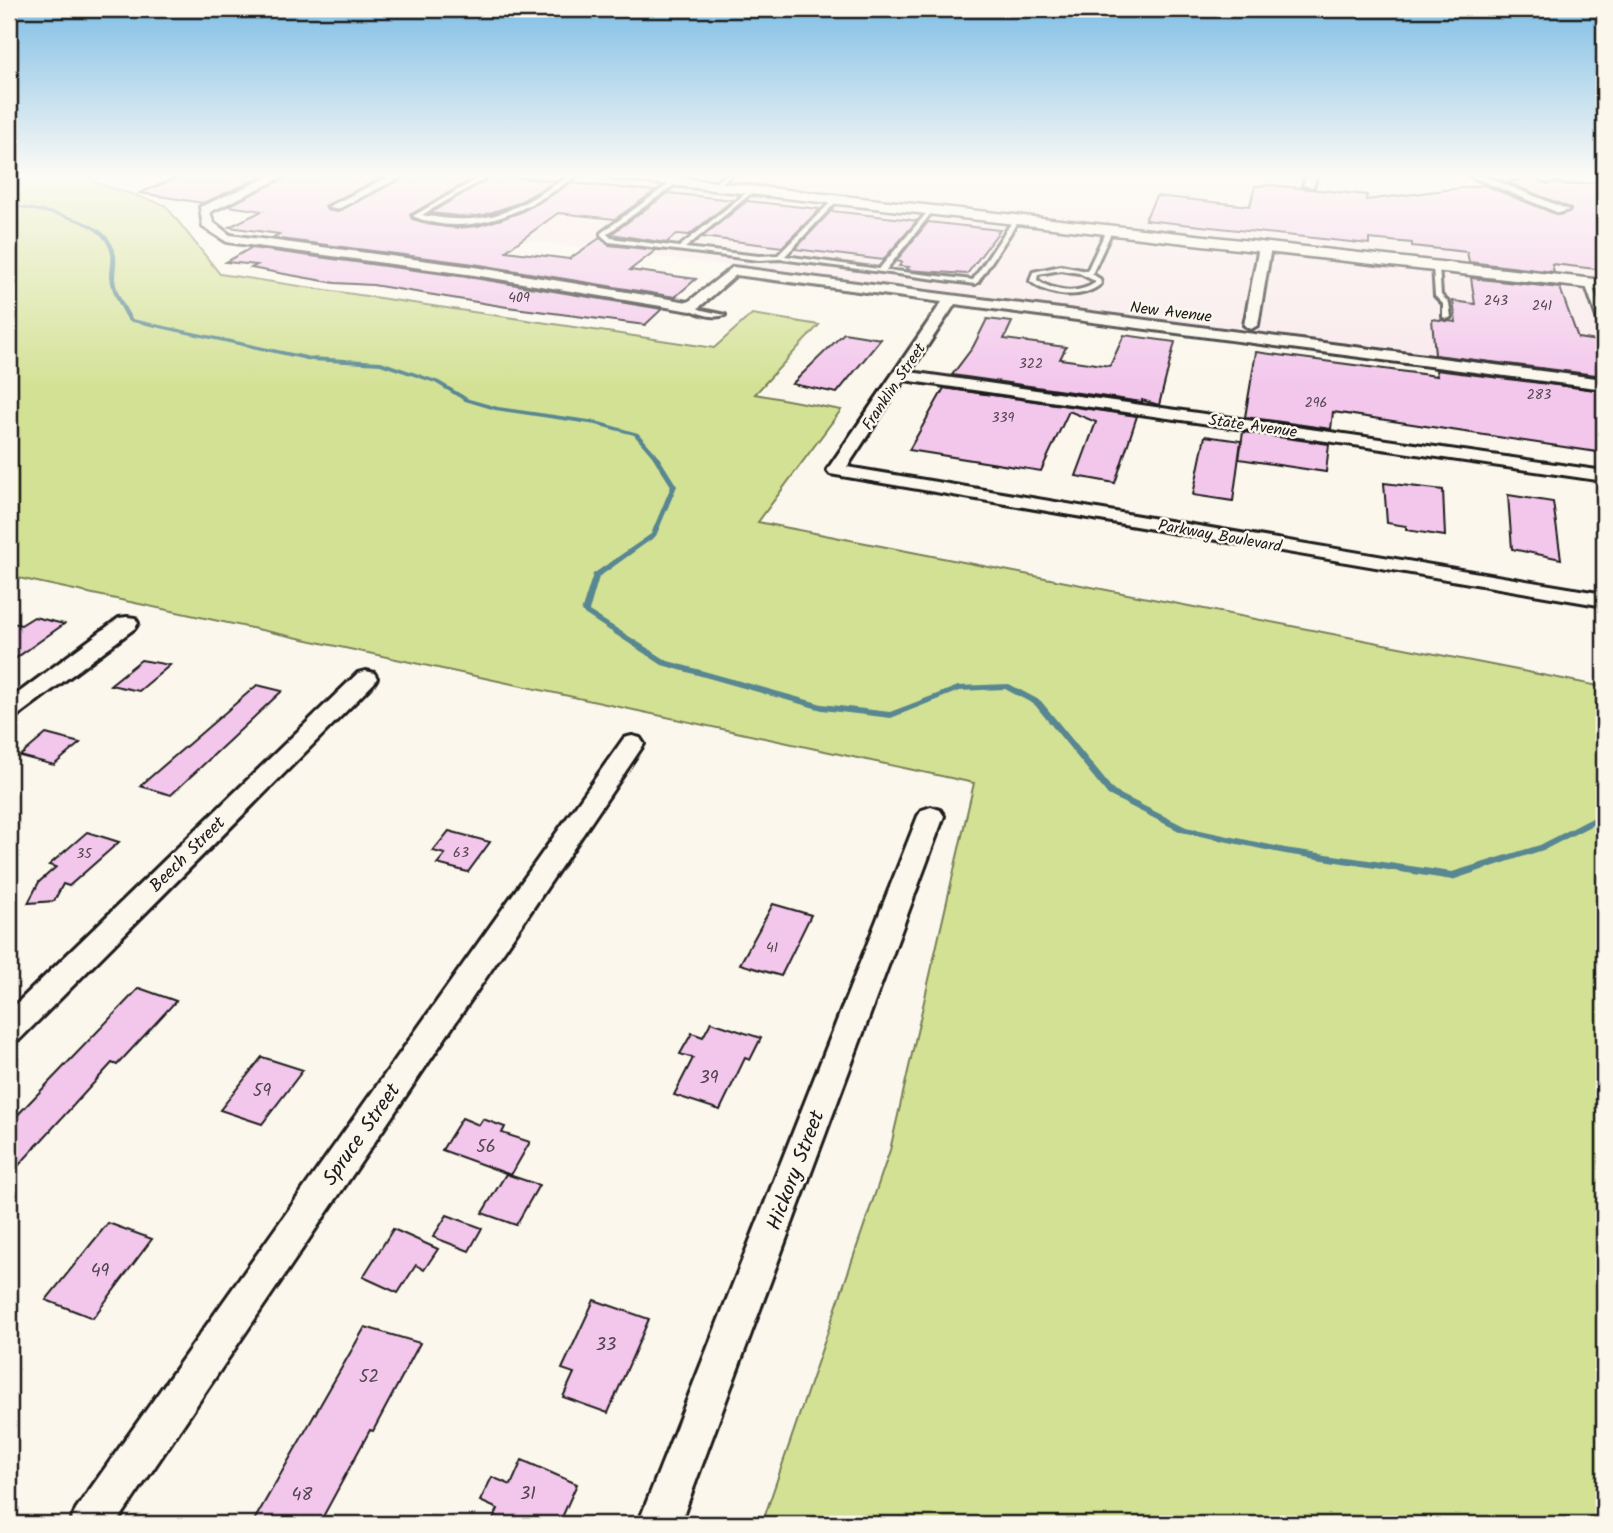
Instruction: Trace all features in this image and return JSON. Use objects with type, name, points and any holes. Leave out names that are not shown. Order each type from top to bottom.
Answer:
[{"type":"street","points":[[291,247],[474,271],[691,307]]},
{"type":"street","points":[[1261,247],[1596,284]]},
{"type":"street","points":[[1251,325],[1265,247]]},
{"type":"street","name":"New Avenue","points":[[691,307],[733,271],[1604,384]]},
{"type":"street","name":"Franklin Street","points":[[836,470],[950,301]]},
{"type":"street","name":"State Avenue","points":[[901,375],[1604,476]]},
{"type":"street","name":"Parkway Boulevard","points":[[836,470],[1604,600]]},
{"type":"street","points":[[9,711],[127,623]]},
{"type":"street","name":"Beech Street","points":[[9,1030],[366,678]]},
{"type":"street","name":"Spruce Street","points":[[91,1524],[632,744]]},
{"type":"street","name":"Hickory Street","points":[[659,1524],[931,816]]},
{"type":"lane","points":[[661,247],[759,258],[780,257],[975,282],[998,247]]},
{"type":"lane","points":[[780,257],[790,247]]},
{"type":"lane","points":[[881,271],[901,247]]},
{"type":"lane","points":[[1090,273],[1102,247]]},
{"type":"lane","points":[[1436,266],[1438,296],[1446,303],[1447,317]]},
{"type":"lane","points":[[1051,268],[1090,273],[1098,284],[1079,292],[1045,289],[1037,285],[1032,277],[1051,268]]},
{"type":"lane","points":[[1596,284],[1604,326]]},
{"type":"lane","points":[[691,307],[700,312],[721,315]]},
{"type":"shaded area","points":[[575,247],[1604,247],[1604,376]]},
{"type":"green space","points":[[9,247],[198,247],[220,274],[714,348],[752,314],[819,325],[755,394],[841,410],[758,522],[1604,687],[1604,1524],[762,1524],[890,1150],[974,783],[9,576]]},
{"type":"building","points":[[338,247],[512,247],[506,251],[569,259],[587,247],[623,247],[656,250],[630,270],[696,279],[675,297],[474,264]]},
{"type":"building","points":[[797,247],[895,247],[883,260],[795,249]]},
{"type":"building","points":[[908,247],[988,247],[967,274],[906,270],[909,267],[899,266],[902,262],[896,261]]},
{"type":"building","points":[[1417,247],[1604,247],[1604,270],[1552,264],[1554,272],[1469,262],[1467,252]]},
{"type":"building","points":[[251,248],[474,278],[662,309],[645,325],[507,307],[373,285],[335,283],[251,268],[257,265],[226,262]]},
{"type":"building","points":[[1471,278],[1560,288],[1578,338],[1604,342],[1604,376],[1435,355],[1432,319],[1456,322],[1453,301],[1475,304]]},
{"type":"building","points":[[987,319],[1012,322],[1004,339],[1066,347],[1060,359],[1110,366],[1124,335],[1175,342],[1159,405],[1142,400],[952,375],[973,347]]},
{"type":"building","points":[[844,333],[881,339],[837,393],[792,384]]},
{"type":"building","points":[[1256,352],[1437,376],[1436,370],[1604,391],[1604,453],[1333,412],[1331,429],[1245,417]]},
{"type":"building","points":[[944,388],[1137,416],[1115,483],[1076,476],[1096,422],[1069,411],[1041,471],[909,450]]},
{"type":"building","points":[[1243,432],[1329,444],[1326,472],[1239,459]]},
{"type":"building","points":[[1205,436],[1241,441],[1233,501],[1193,495]]},
{"type":"building","points":[[1384,483],[1443,490],[1445,536],[1406,530],[1406,526],[1387,523]]},
{"type":"building","points":[[1508,495],[1553,502],[1561,559],[1512,549]]},
{"type":"building","points":[[34,617],[64,624],[9,663],[9,622],[21,625]]},
{"type":"building","points":[[141,660],[170,665],[139,691],[110,685]]},
{"type":"building","points":[[257,685],[282,691],[171,795],[140,786]]},
{"type":"building","points":[[46,734],[80,743],[54,765],[20,756]]},
{"type":"building","points":[[449,831],[490,842],[468,872],[437,864],[445,854],[433,851]]},
{"type":"building","points":[[87,832],[119,842],[69,886],[63,884],[54,901],[28,903],[39,882],[56,867],[49,865]]},
{"type":"building","points":[[773,904],[811,915],[781,976],[740,964]]},
{"type":"building","points":[[139,988],[176,1001],[117,1065],[112,1063],[9,1176],[9,1124]]},
{"type":"building","points":[[711,1022],[761,1038],[750,1060],[745,1058],[720,1110],[674,1095],[693,1058],[680,1054],[692,1033],[703,1037]]},
{"type":"building","points":[[262,1057],[303,1070],[262,1124],[220,1110]]},
{"type":"building","points":[[462,1118],[479,1125],[483,1119],[505,1127],[502,1133],[530,1142],[511,1175],[442,1150]]},
{"type":"building","points":[[506,1174],[539,1185],[516,1225],[482,1213]]},
{"type":"building","points":[[447,1215],[482,1228],[469,1251],[433,1237]]},
{"type":"building","points":[[108,1223],[152,1239],[93,1318],[46,1300]]},
{"type":"building","points":[[393,1229],[438,1249],[424,1270],[416,1265],[398,1293],[363,1277]]},
{"type":"building","points":[[594,1300],[649,1319],[608,1413],[563,1397],[574,1373],[562,1369]]},
{"type":"building","points":[[365,1327],[420,1343],[373,1431],[370,1430],[319,1524],[252,1524]]},
{"type":"building","points":[[522,1460],[577,1484],[559,1524],[491,1524],[498,1509],[480,1501],[492,1477],[511,1485]]},
{"type":"waterway","points":[[111,247],[114,259],[114,286],[130,320],[311,359],[381,363],[437,382],[467,400],[497,409],[596,423],[636,434],[655,455],[674,486],[654,535],[596,576],[585,612],[665,663],[822,707],[891,715],[958,689],[1006,686],[1038,703],[1111,793],[1184,830],[1285,851],[1452,876],[1543,847],[1604,815]]}]
